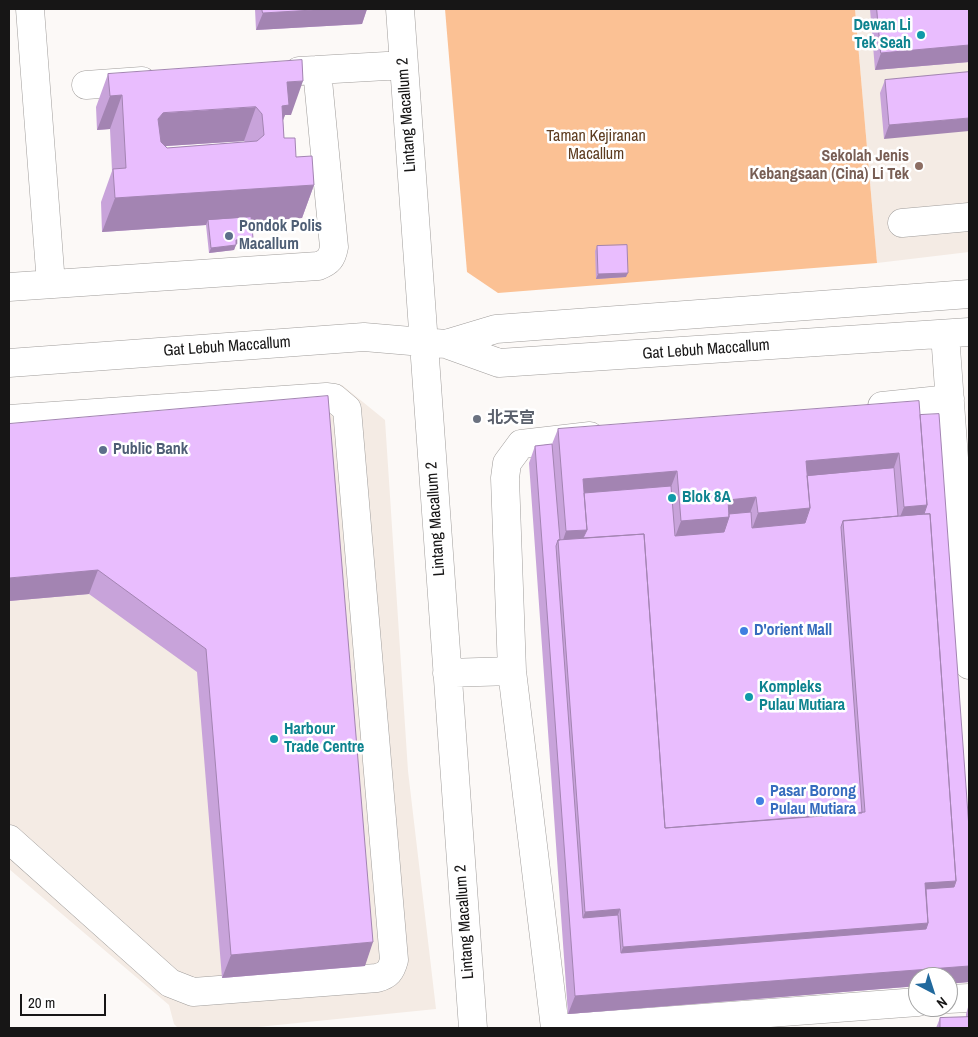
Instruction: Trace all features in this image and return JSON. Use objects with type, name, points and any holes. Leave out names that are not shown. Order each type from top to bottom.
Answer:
[{"type":"street","points":[[30,9],[51,284]]},
{"type":"street","name":"Lintang Macallum 2","points":[[400,9],[404,65],[435,343],[447,674],[472,1028]]},
{"type":"street","points":[[279,73],[404,65]]},
{"type":"street","points":[[9,287],[318,266],[327,263],[333,256],[334,247],[317,70]]},
{"type":"street","points":[[86,85],[163,80]]},
{"type":"street","points":[[902,223],[969,217]]},
{"type":"street","name":"Gat Lebuh Maccallum","points":[[435,343],[496,329],[969,294]]},
{"type":"street","points":[[957,333],[950,399],[969,665]]},
{"type":"street","name":"Gat Lebuh Maccallum","points":[[9,363],[364,337],[435,343],[499,363],[957,333]]},
{"type":"street","points":[[9,419],[326,396],[334,398],[347,409],[394,960],[392,969],[386,976],[378,978],[193,992],[170,983],[9,839]]},
{"type":"street","points":[[852,409],[950,399]]},
{"type":"street","points":[[555,1028],[512,671],[506,478],[508,463],[521,444],[618,433]]},
{"type":"street","points":[[447,674],[512,671]]},
{"type":"street","points":[[568,1028],[908,1003]]},
{"type":"shaded area","name":"Sekolah Jenis Kebangsaan (Cina) Li Tek","points":[[855,9],[969,9],[969,252],[877,263]]},
{"type":"shaded area","points":[[342,385],[385,420],[408,771],[436,1009],[248,1028],[178,1028],[174,1024],[169,1005],[9,869],[9,409]]},
{"type":"green space","name":"Taman Kejiranan Macallum","points":[[445,9],[855,9],[877,263],[498,293],[467,272]]},
{"type":"building","points":[[262,9],[330,9],[263,13]]},
{"type":"building","name":"Dewan Li Tek Seah","points":[[877,9],[969,9],[969,45],[881,53]]},
{"type":"building","points":[[302,60],[303,81],[287,82],[289,105],[282,106],[284,138],[295,138],[296,157],[312,156],[314,185],[115,198],[113,169],[126,168],[122,95],[110,96],[108,74]],"holes":[[[256,107],[262,114],[264,135],[257,141],[167,148],[161,142],[158,119],[163,113]]]},
{"type":"building","points":[[969,72],[969,118],[889,125],[885,80]]},
{"type":"building","points":[[251,217],[253,238],[236,240],[236,245],[211,248],[208,220]]},
{"type":"building","points":[[627,245],[628,273],[598,274],[597,246]]},
{"type":"building","name":"Harbour Trade Centre","points":[[328,396],[373,942],[231,955],[206,649],[98,570],[9,578],[9,424]]},
{"type":"building","points":[[919,401],[927,505],[904,507],[899,453],[806,461],[810,508],[758,513],[756,497],[728,500],[729,517],[681,521],[677,471],[583,479],[587,530],[566,531],[558,429]]},
{"type":"building","points":[[939,414],[969,828],[969,966],[908,967],[908,971],[575,996],[535,446],[552,444],[560,540],[558,540],[556,546],[583,918],[618,915],[621,953],[926,929],[928,923],[926,889],[954,887],[956,881],[930,514],[924,514],[927,505],[920,415]]},
{"type":"building","points":[[894,468],[898,516],[843,521],[841,527],[862,813],[665,828],[644,534],[583,538],[587,530],[584,493],[671,486],[675,536],[724,532],[729,514],[751,512],[752,528],[805,523],[810,508],[807,476]]},
{"type":"building","points":[[930,514],[956,881],[925,883],[928,923],[623,947],[620,909],[585,912],[558,540],[644,534],[665,828],[865,812],[843,521]]},
{"type":"building","points":[[969,1017],[969,1028],[940,1028],[940,1018]]},
{"type":"place","name":"Dewan Li Tek Seah","points":[[921,35]]},
{"type":"place","name":"Sekolah Jenis Kebangsaan (Cina) Li Tek","points":[[919,166]]},
{"type":"place","name":"Pondok Polis Macallum","points":[[229,236]]},
{"type":"place","name":"北天宫","points":[[477,419]]},
{"type":"place","name":"Public Bank","points":[[103,450]]},
{"type":"place","name":"Blok 8A","points":[[672,498]]},
{"type":"place","name":"D'orient Mall","points":[[744,631]]},
{"type":"place","name":"Kompleks Pulau Mutiara","points":[[749,697]]},
{"type":"place","name":"Harbour Trade Centre","points":[[274,739]]},
{"type":"place","name":"Pasar Borong Pulau Mutiara","points":[[760,801]]}]
